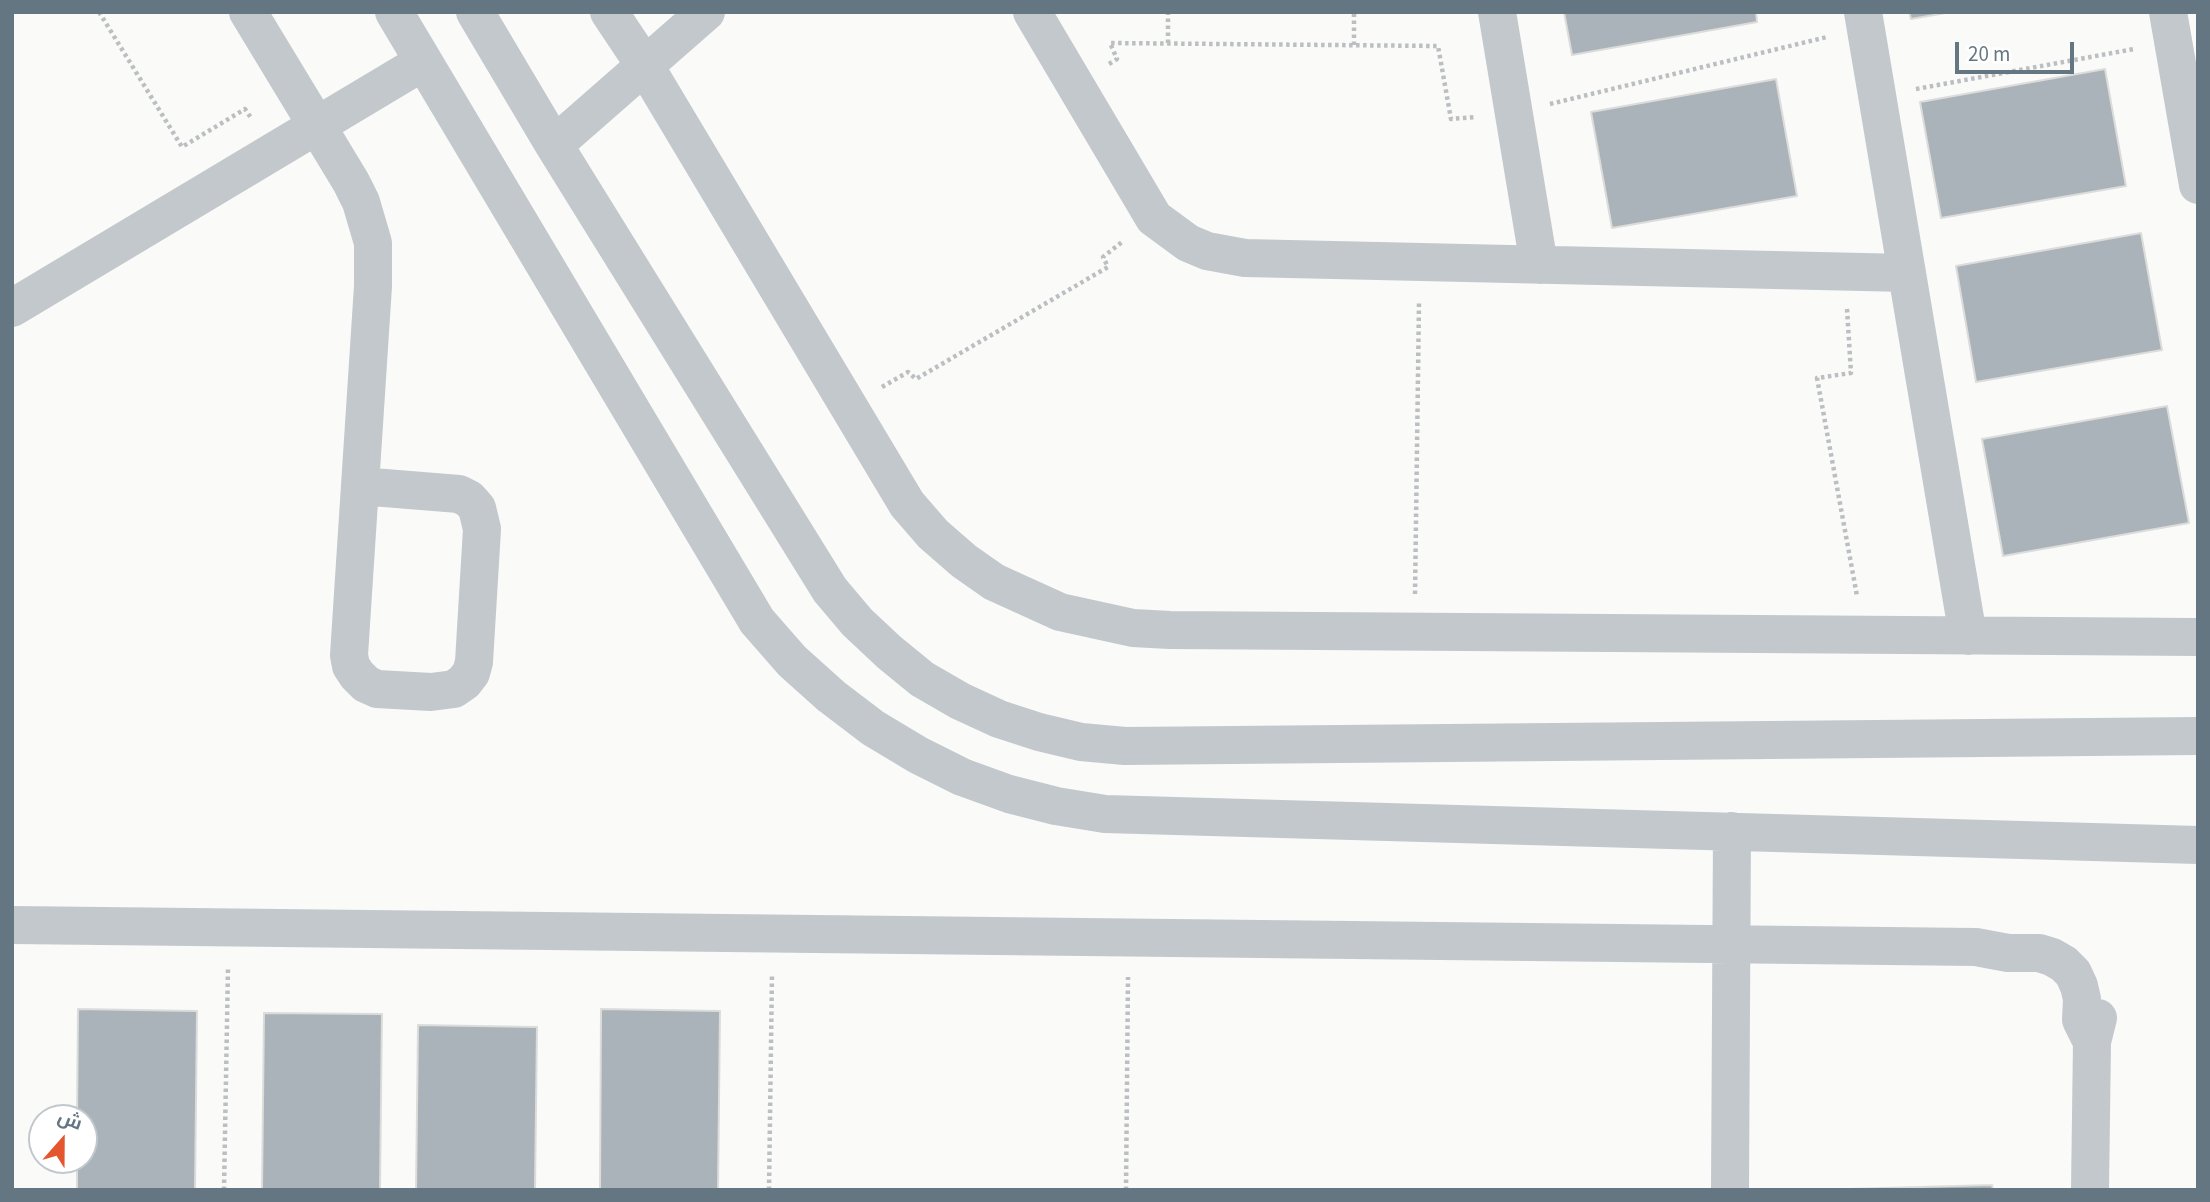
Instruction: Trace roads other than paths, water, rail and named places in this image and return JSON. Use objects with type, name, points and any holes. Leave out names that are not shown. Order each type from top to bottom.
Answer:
[{"type":"street","points":[[248,12],[361,202],[373,243],[373,285],[349,655],[351,666],[356,676],[377,689],[431,692],[454,689],[471,673],[474,662],[482,528],[477,508],[469,499],[459,494],[360,486]]},
{"type":"street","points":[[394,12],[757,621],[792,661],[831,696],[873,728],[962,777],[1009,794],[1056,806],[1105,814],[2196,844]]},
{"type":"street","points":[[475,12],[554,145],[830,590],[857,622],[922,679],[999,719],[1071,739],[1125,746],[2198,736]]},
{"type":"street","points":[[609,12],[645,66],[906,504],[933,534],[964,561],[994,582],[1060,612],[1133,628],[2198,637]]},
{"type":"street","points":[[554,145],[706,12]]},
{"type":"street","points":[[1031,12],[1154,218],[1188,243],[1225,256],[1907,273]]},
{"type":"street","points":[[1497,12],[1539,265]]},
{"type":"street","points":[[1864,20],[1968,636]]},
{"type":"street","points":[[2171,27],[2198,185]]},
{"type":"street","points":[[12,308],[424,62]]},
{"type":"street","points":[[1730,1190],[1732,831]]},
{"type":"street","points":[[12,925],[1976,947],[2001,937],[2029,934],[2059,938],[2073,945],[2094,969],[2099,985],[2099,1012],[2092,1042],[2090,1190]]}]
